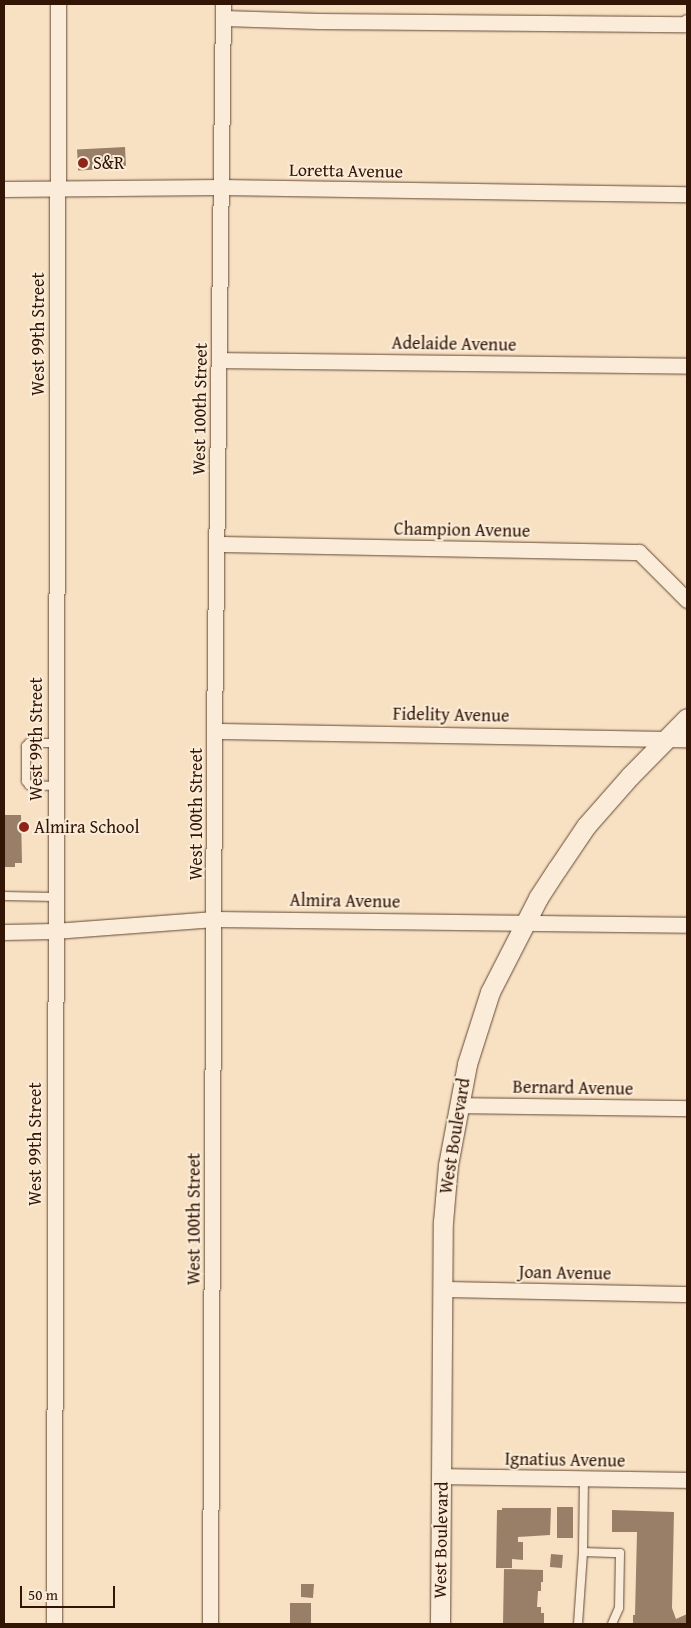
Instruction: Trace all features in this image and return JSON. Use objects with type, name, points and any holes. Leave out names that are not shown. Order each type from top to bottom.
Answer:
[{"type":"street","name":"West 99th Street","points":[[54,1624],[54,897],[58,4]]},
{"type":"street","points":[[223,11],[319,21],[685,24],[687,22]]},
{"type":"street","name":"West 100th Street","points":[[210,1624],[215,919],[214,731],[223,11]]},
{"type":"street","name":"Loretta Avenue","points":[[4,189],[221,188],[687,194]]},
{"type":"street","name":"Adelaide Avenue","points":[[220,360],[687,366]]},
{"type":"street","name":"Champion Avenue","points":[[217,544],[639,552],[687,600]]},
{"type":"street","name":"West Boulevard","points":[[440,1624],[443,1222],[448,1164],[467,1064],[490,992],[525,922],[556,869],[586,826],[665,738],[687,718]]},
{"type":"street","name":"Fidelity Avenue","points":[[214,731],[687,739]]},
{"type":"street","name":"Almira Avenue","points":[[4,932],[54,931],[215,919],[687,925]]},
{"type":"street","name":"Bernard Avenue","points":[[458,1105],[687,1108]]},
{"type":"street","name":"Joan Avenue","points":[[442,1289],[687,1294]]},
{"type":"street","name":"Ignatius Avenue","points":[[442,1476],[687,1480]]},
{"type":"lane","points":[[55,743],[29,743],[26,746],[26,781],[29,785],[55,786]]},
{"type":"lane","points":[[4,896],[54,897]]},
{"type":"lane","points":[[578,1624],[583,1552],[584,1479]]},
{"type":"lane","points":[[583,1552],[620,1554],[619,1608],[612,1624]]},
{"type":"building","points":[[125,147],[126,168],[78,170],[77,150]]},
{"type":"building","points":[[4,815],[21,815],[22,863],[15,863],[15,867],[4,867]]},
{"type":"building","points":[[557,1507],[573,1507],[573,1538],[557,1538]]},
{"type":"building","points":[[502,1508],[551,1508],[550,1535],[518,1537],[518,1542],[523,1542],[523,1560],[512,1559],[512,1568],[496,1568],[497,1510],[502,1510]]},
{"type":"building","points":[[612,1510],[674,1512],[672,1608],[676,1619],[687,1614],[687,1624],[633,1624],[633,1615],[635,1615],[637,1532],[612,1532]]},
{"type":"building","points":[[551,1554],[563,1555],[562,1568],[550,1567]]},
{"type":"building","points":[[504,1569],[543,1570],[543,1582],[541,1582],[541,1591],[538,1591],[537,1607],[541,1607],[541,1613],[544,1613],[544,1624],[503,1624]]},
{"type":"building","points":[[301,1584],[314,1584],[313,1598],[301,1597]]},
{"type":"building","points":[[290,1603],[311,1603],[311,1624],[290,1624]]},
{"type":"place","name":"S&R","points":[[83,163]]},
{"type":"place","name":"Almira School","points":[[24,827]]}]
